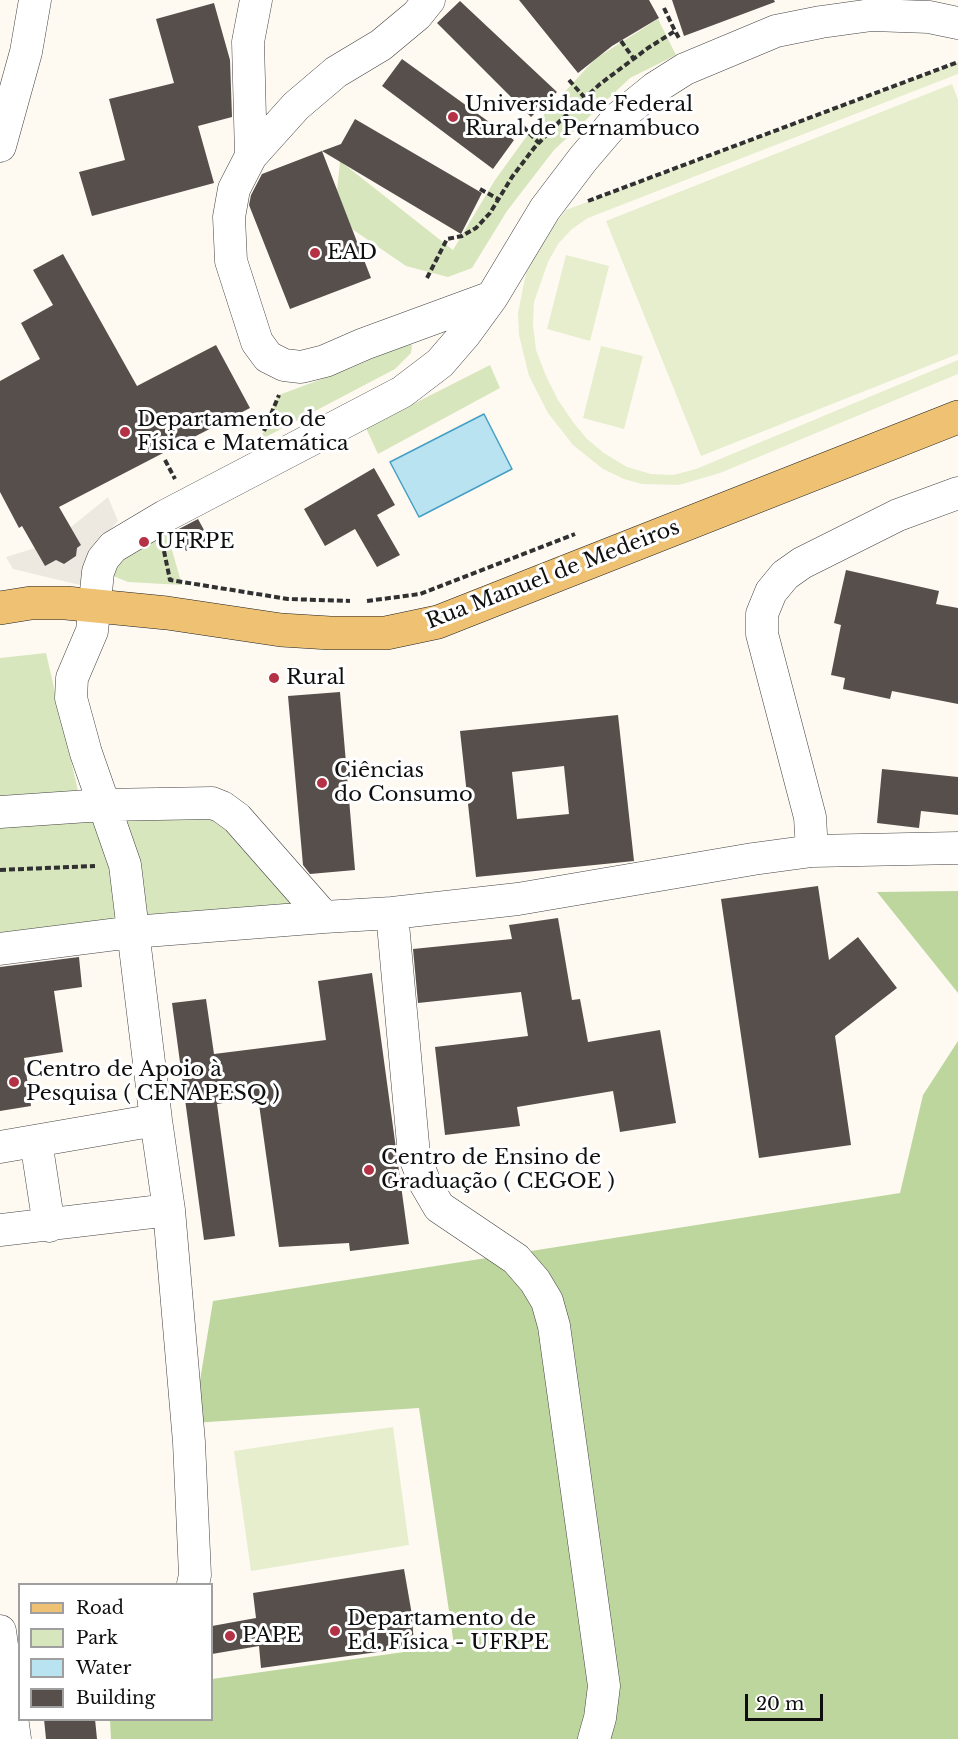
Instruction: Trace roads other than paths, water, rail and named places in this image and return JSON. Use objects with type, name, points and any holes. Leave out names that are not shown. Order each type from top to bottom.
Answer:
[{"type":"main road","name":"Rua Manuel de Medeiros","points":[[0,608],[31,603],[94,604],[281,630],[386,633],[438,622],[958,417]]},
{"type":"street","points":[[0,146],[26,52],[35,0]]},
{"type":"street","points":[[251,156],[248,42],[256,0]]},
{"type":"street","points":[[429,0],[417,15],[381,45],[336,72],[296,106],[251,156],[234,189],[229,217],[231,261],[257,342],[268,357],[284,365],[301,367],[325,361],[364,344],[492,297]]},
{"type":"street","points":[[193,1583],[195,1575],[189,1442],[169,1210],[124,866],[71,698],[72,678],[92,631],[98,572],[103,559],[113,548],[165,516],[402,393],[440,363],[492,297],[545,209],[582,159],[618,118],[687,64],[776,31],[821,22],[872,15],[929,17],[958,22]]},
{"type":"street","points":[[812,851],[810,817],[762,634],[762,614],[771,592],[785,575],[802,563],[898,515],[958,493]]},
{"type":"street","points":[[0,812],[103,805],[202,802],[222,807],[237,818],[324,917]]},
{"type":"street","points":[[0,949],[133,932],[392,913],[518,899],[812,851],[958,848]]},
{"type":"street","points":[[392,913],[414,1155],[424,1183],[439,1207],[516,1259],[535,1281],[547,1301],[554,1326],[604,1686],[600,1718],[594,1739]]},
{"type":"street","points":[[0,1147],[156,1120]]},
{"type":"street","points":[[36,1141],[49,1226]]},
{"type":"street","points":[[0,1230],[169,1210]]},
{"type":"street","points":[[15,1739],[0,1631],[18,1629]]},
{"type":"water","points":[[484,414],[512,469],[419,517],[390,462]]},
{"type":"place","name":"Universidade Federal Rural de Pernambuco","points":[[453,117]]},
{"type":"place","name":"EAD","points":[[315,253]]},
{"type":"place","name":"Departamento de Física e Matemática","points":[[125,432]]},
{"type":"place","name":"UFRPE","points":[[144,542]]},
{"type":"place","name":"Rural","points":[[274,678]]},
{"type":"place","name":"Ciências do Consumo","points":[[322,783]]},
{"type":"place","name":"Centro de Apoio à Pesquisa ( CENAPESQ )","points":[[14,1082]]},
{"type":"place","name":"Centro de Ensino de Graduação ( CEGOE )","points":[[369,1170]]},
{"type":"place","name":"Departamento de Ed. Física - UFRPE","points":[[335,1631]]},
{"type":"place","name":"PAPE","points":[[230,1636]]}]
